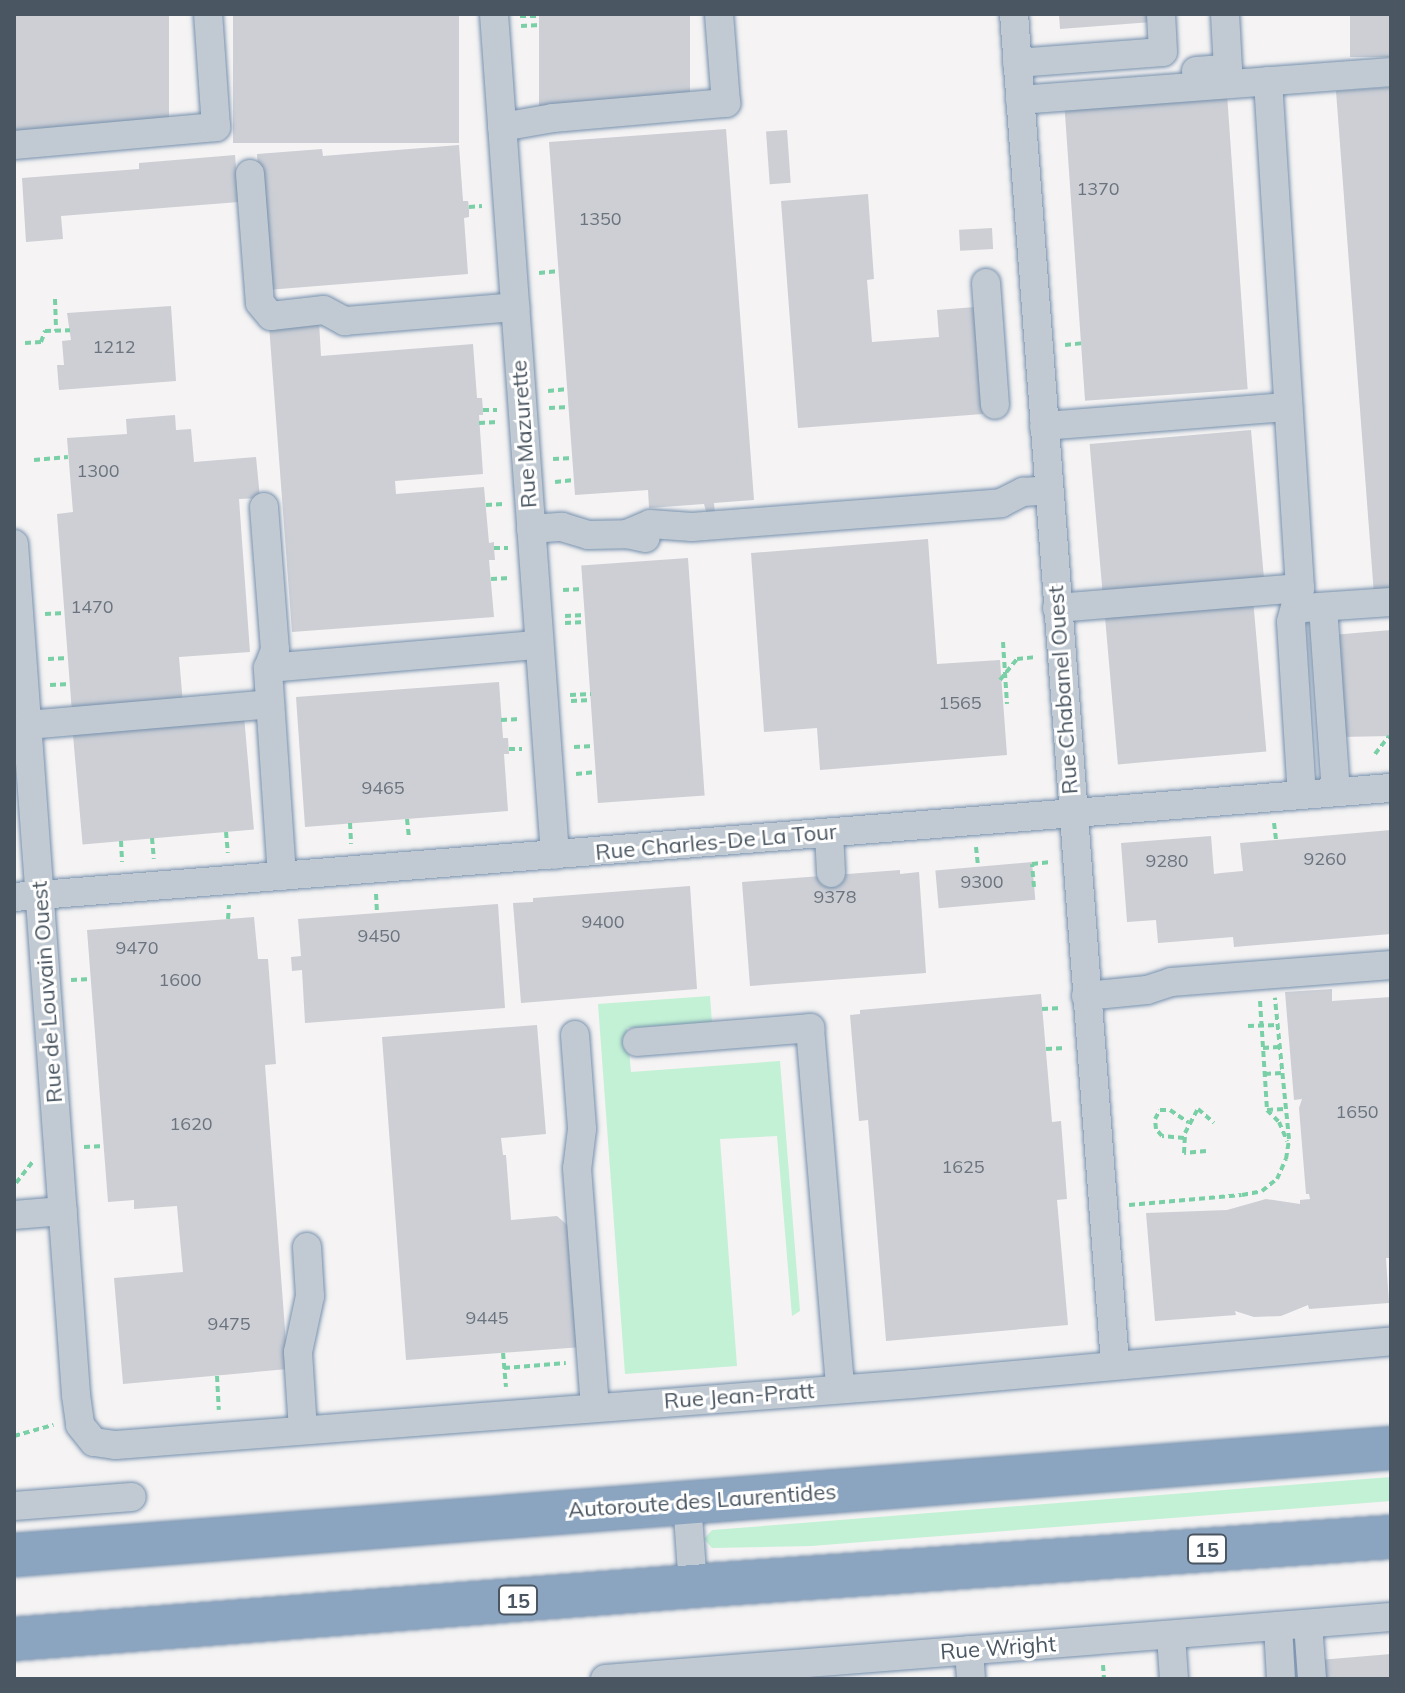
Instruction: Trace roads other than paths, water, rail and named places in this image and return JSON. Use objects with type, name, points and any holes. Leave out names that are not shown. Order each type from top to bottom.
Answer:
[{"type":"highway","name":"Autoroute des Laurentides","points":[[14,1555],[1391,1448]]},
{"type":"highway","name":"15","points":[[14,1639],[693,1586],[1391,1537]]},
{"type":"street","points":[[14,145],[216,127],[208,14]]},
{"type":"street","points":[[502,127],[553,118],[726,103],[719,14]]},
{"type":"street","name":"Rue Chabanel Ouest","points":[[1014,14],[1072,814],[1074,1002],[1115,1365]]},
{"type":"street","points":[[1019,83],[1163,52],[1161,14]]},
{"type":"street","points":[[1225,14],[1229,76]]},
{"type":"street","name":"Rue Mazurette","points":[[507,15],[502,127],[555,855]]},
{"type":"street","points":[[1019,83],[1229,76],[1268,81],[1391,72]]},
{"type":"street","points":[[1268,81],[1288,407],[1297,598],[1291,622],[1302,795]]},
{"type":"street","points":[[250,174],[260,303],[271,316],[324,310],[345,321],[515,307]]},
{"type":"street","points":[[986,283],[995,405]]},
{"type":"street","points":[[1044,426],[1288,407]]},
{"type":"street","points":[[531,529],[562,527],[592,536],[627,534],[650,524],[692,527],[1001,503],[1023,492],[1049,490]]},
{"type":"street","points":[[264,507],[275,650],[268,668],[282,876]]},
{"type":"street","name":"Rue de Louvain Ouest","points":[[14,544],[27,896],[63,1211],[79,1419],[89,1438]]},
{"type":"street","points":[[1057,608],[1297,598],[1323,607],[1391,602]]},
{"type":"street","points":[[1323,607],[1336,792]]},
{"type":"street","points":[[268,668],[539,645]]},
{"type":"street","points":[[22,718],[270,704]]},
{"type":"street","name":"Rue Charles-De La Tour","points":[[27,896],[1391,788]]},
{"type":"street","points":[[829,833],[831,873]]},
{"type":"street","points":[[1074,1002],[1147,990],[1171,982],[1391,965]]},
{"type":"street","points":[[637,1042],[810,1028],[840,1389]]},
{"type":"street","points":[[575,1035],[582,1129],[577,1168],[595,1407]]},
{"type":"street","points":[[14,1215],[63,1211]]},
{"type":"street","points":[[303,1430],[298,1352],[310,1296],[307,1247]]},
{"type":"street","name":"Rue Jean-Pratt","points":[[89,1438],[116,1445],[840,1389],[1391,1341]]},
{"type":"street","points":[[14,1506],[132,1497]]},
{"type":"street","points":[[81,1501],[84,1549]]},
{"type":"street","points":[[687,1502],[693,1586]]},
{"type":"street","name":"Rue Wright","points":[[605,1679],[1391,1617]]},
{"type":"street","points":[[1308,1624],[1312,1679]]},
{"type":"street","points":[[1278,1626],[1281,1679]]},
{"type":"street","points":[[1171,1635],[1174,1679]]},
{"type":"street","points":[[969,1650],[971,1679]]}]
